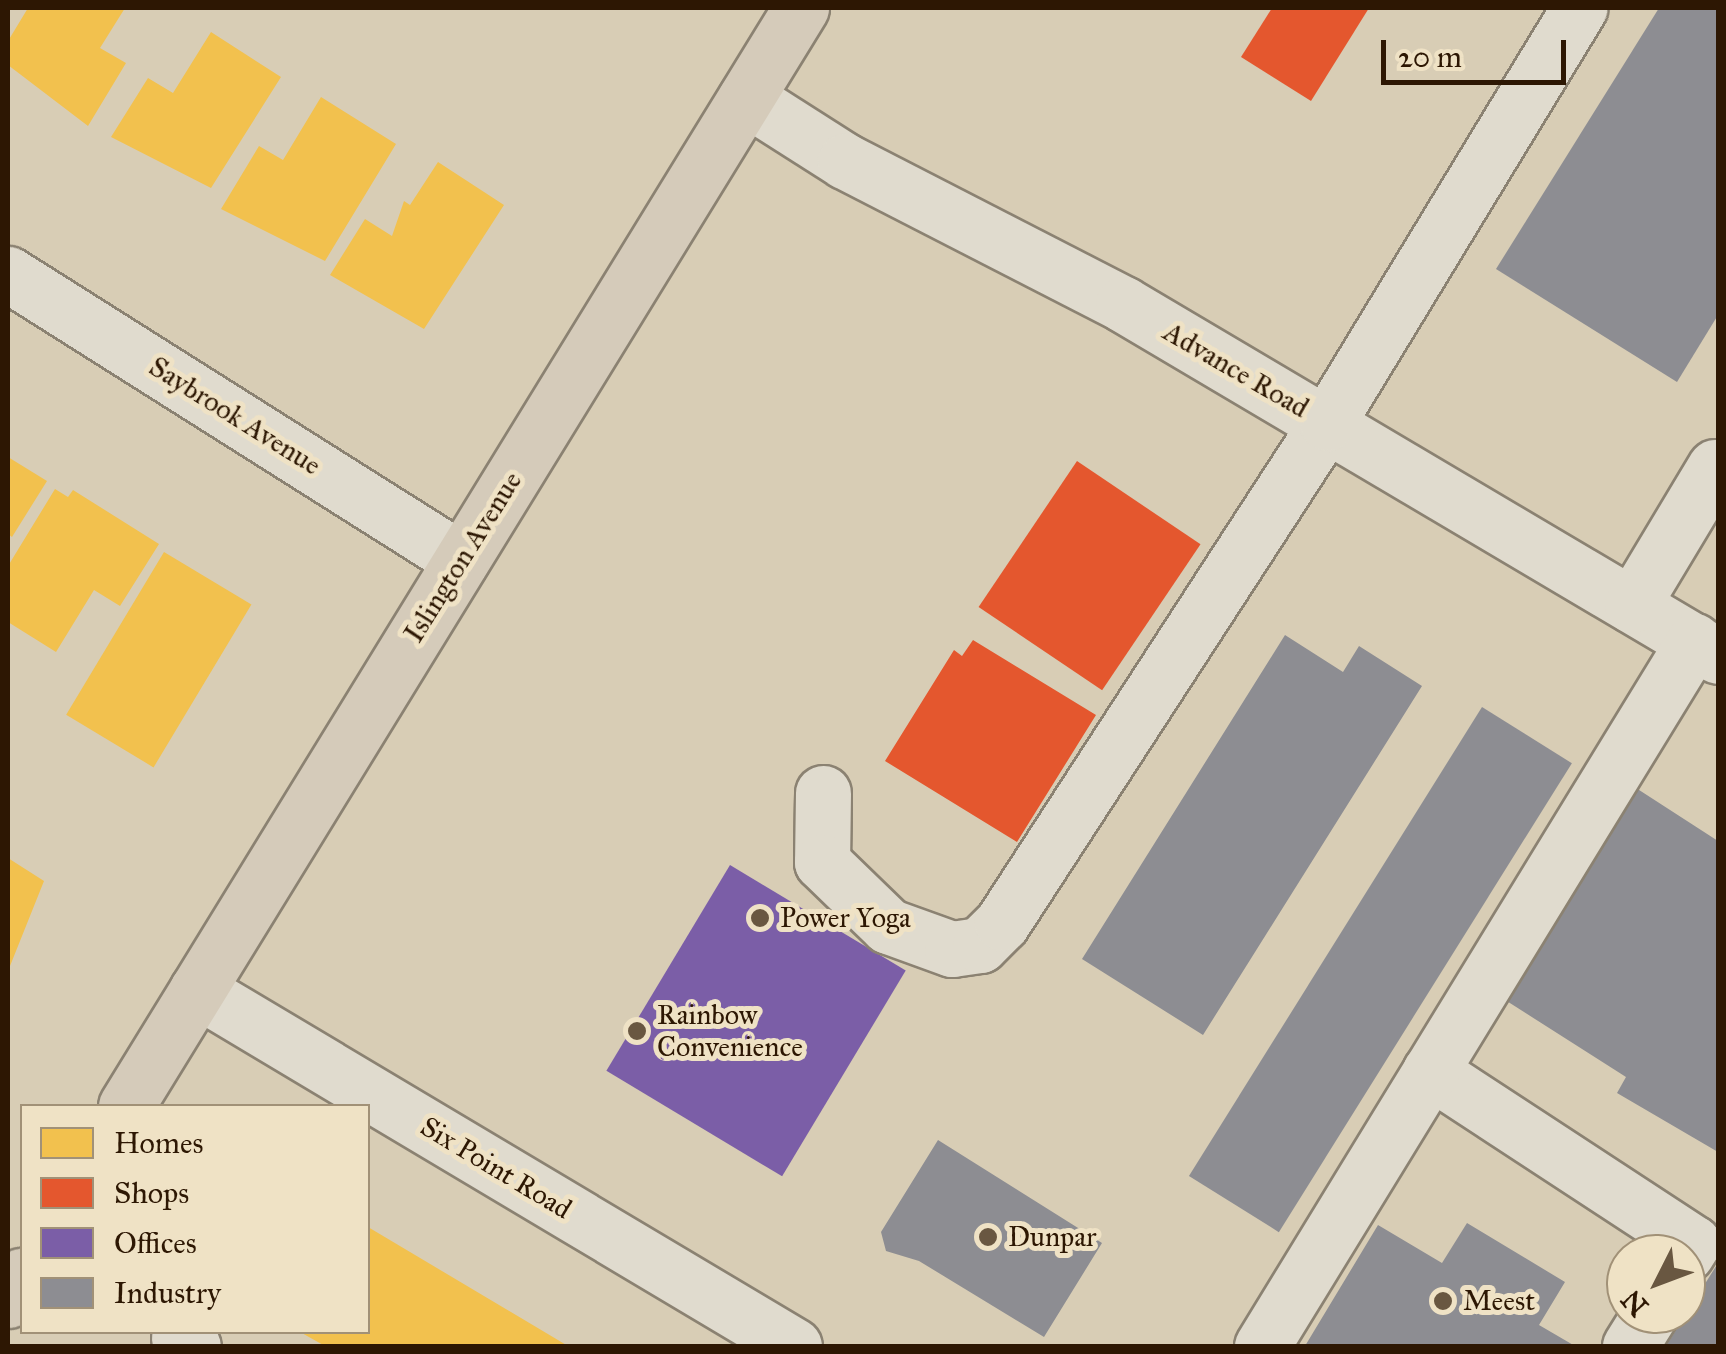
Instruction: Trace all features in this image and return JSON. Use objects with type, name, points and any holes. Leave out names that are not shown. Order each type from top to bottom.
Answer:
[{"type":"main road","name":"Islington Avenue","points":[[127,1104],[801,8]]},
{"type":"street","points":[[823,793],[822,862],[845,894],[888,926],[952,949],[980,945],[1327,423],[1579,8]]},
{"type":"street","name":"Advance Road","points":[[746,98],[845,162],[1124,304],[1706,648]]},
{"type":"street","name":"Saybrook Avenue","points":[[8,274],[461,560]]},
{"type":"street","points":[[1632,606],[1715,467]]},
{"type":"street","points":[[1262,1346],[1430,1071],[1706,648]]},
{"type":"street","name":"Six Point Road","points":[[197,990],[794,1346]]},
{"type":"street","points":[[1430,1071],[1681,1234]]},
{"type":"building: Homes","points":[[28,8],[125,8],[100,48],[126,63],[88,126],[8,65],[8,41]]},
{"type":"building: Homes","points":[[211,32],[281,77],[211,188],[111,137],[148,78],[173,93]]},
{"type":"building: Homes","points":[[321,97],[396,144],[325,261],[221,209],[259,146],[283,160]]},
{"type":"building: Homes","points":[[438,162],[504,205],[424,329],[330,275],[365,219],[392,236],[404,201],[410,205]]},
{"type":"building: Homes","points":[[8,457],[47,481],[12,537],[8,534]]},
{"type":"building: Homes","points":[[55,489],[68,497],[73,490],[159,544],[120,606],[94,590],[56,652],[8,622],[8,566]]},
{"type":"building: Homes","points":[[164,552],[251,605],[154,767],[66,715]]},
{"type":"building: Homes","points":[[8,858],[44,881],[8,971]]},
{"type":"building: Homes","points":[[370,1228],[568,1346],[325,1346],[304,1334],[370,1334]]},
{"type":"building: Shops","points":[[1272,8],[1369,8],[1311,101],[1241,57]]},
{"type":"building: Shops","points":[[1077,461],[1201,544],[1102,690],[979,607]]},
{"type":"building: Shops","points":[[973,640],[1096,715],[1017,842],[885,761],[954,650],[962,656]]},
{"type":"building: Offices","points":[[730,865],[906,971],[782,1176],[606,1071]]},
{"type":"building: Industry","points":[[1659,8],[1718,8],[1718,315],[1677,382],[1496,269]]},
{"type":"building: Industry","points":[[1285,635],[1343,672],[1359,646],[1422,686],[1203,1035],[1082,959]]},
{"type":"building: Industry","points":[[1482,707],[1572,763],[1279,1232],[1189,1176]]},
{"type":"building: Industry","points":[[1636,788],[1718,841],[1718,1152],[1617,1093],[1626,1077],[1502,998]]},
{"type":"building: Industry","name":"Dunpar","points":[[938,1140],[1102,1243],[1044,1337],[919,1261],[886,1251],[881,1232]]},
{"type":"building: Industry","name":"Meest","points":[[1467,1223],[1565,1282],[1539,1325],[1575,1346],[1305,1346],[1378,1225],[1442,1263]]},
{"type":"building: Industry","points":[[1718,1263],[1718,1346],[1666,1346],[1674,1334],[1706,1334],[1706,1282]]},
{"type":"place","name":"Power Yoga","points":[[760,918]]},
{"type":"place","name":"Rainbow Convenience","points":[[637,1031]]},
{"type":"place","name":"Dunpar","points":[[988,1237]]},
{"type":"place","name":"Meest","points":[[1443,1301]]}]
